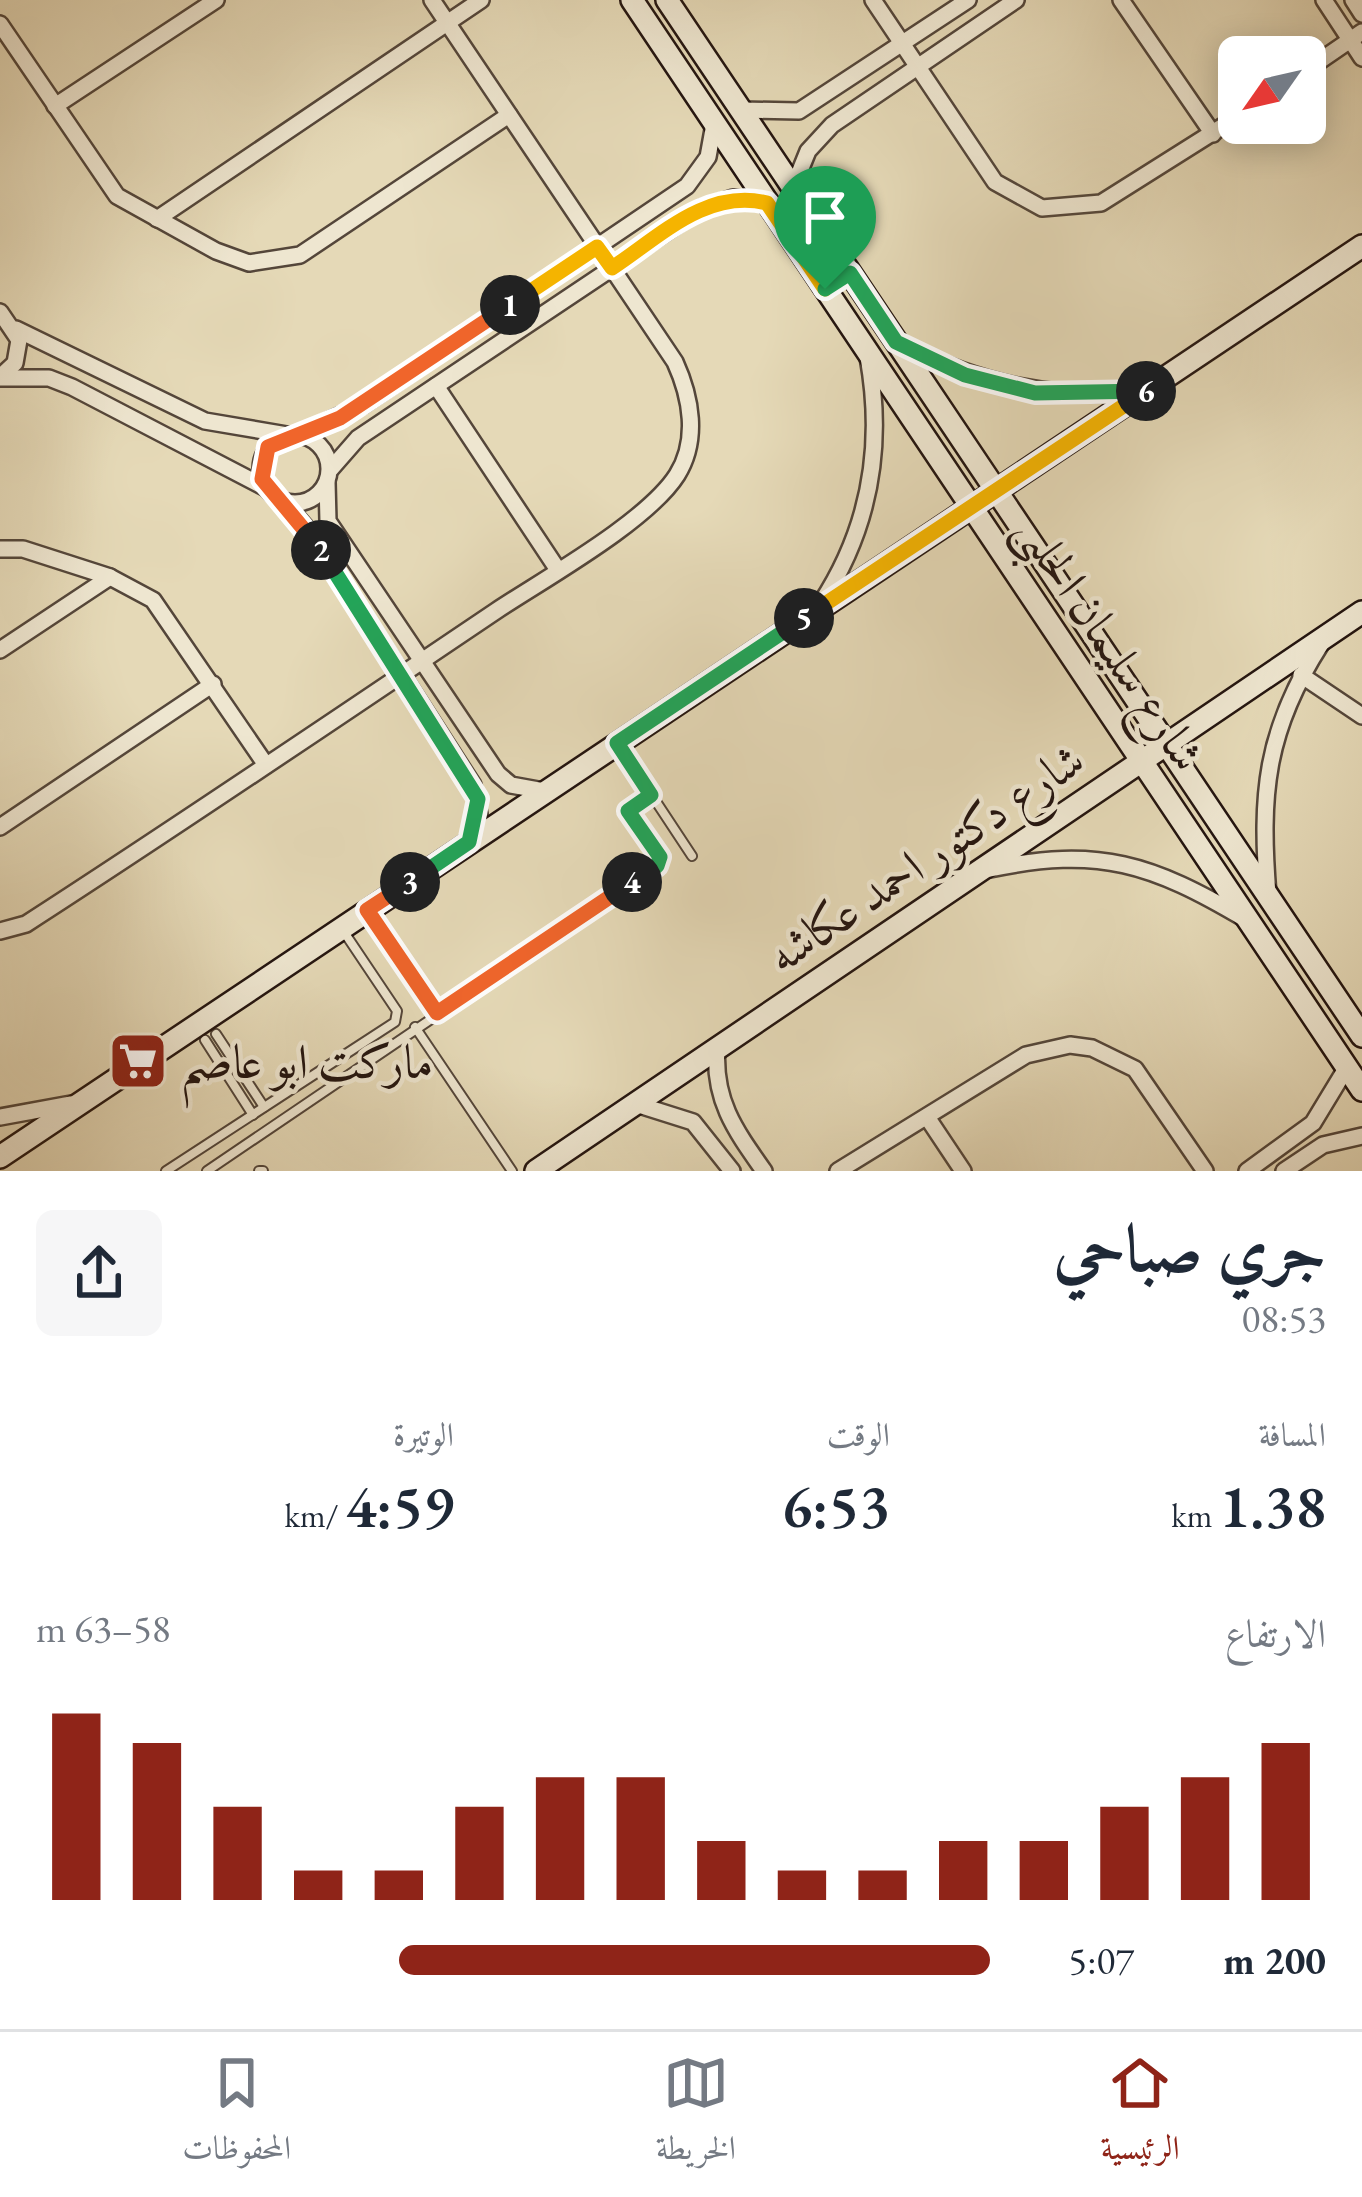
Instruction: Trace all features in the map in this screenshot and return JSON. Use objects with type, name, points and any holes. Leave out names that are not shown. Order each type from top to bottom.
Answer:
[{"type":"street","points":[[55,106],[216,0]]},
{"type":"street","points":[[0,931],[26,924],[558,570],[652,504],[677,475],[691,430],[690,406],[675,362],[432,0]]},
{"type":"street","points":[[157,219],[481,0]]},
{"type":"street","name":"شارع سليمان الحلبى","points":[[632,0],[1362,1090]]},
{"type":"street","name":"شارع سليمان الحلبى","points":[[667,0],[1362,1036]]},
{"type":"street","points":[[873,0],[995,182],[1042,208],[1101,203],[1218,131]]},
{"type":"street","points":[[740,110],[799,111],[968,0]]},
{"type":"street","points":[[793,188],[818,136],[1016,0]]},
{"type":"street","points":[[1121,0],[1213,134]]},
{"type":"street","points":[[1324,0],[1356,36],[1362,58]]},
{"type":"street","points":[[1353,0],[1362,14]]},
{"type":"street","points":[[0,24],[116,196],[232,259],[284,261],[315,246],[509,115]]},
{"type":"street","points":[[665,50],[689,33]]},
{"type":"street","points":[[1326,57],[1356,36]]},
{"type":"street","points":[[268,489],[262,457],[293,435],[363,405],[700,173],[714,124]]},
{"type":"street","points":[[283,501],[309,500],[346,447],[717,201],[767,203]]},
{"type":"street","points":[[0,1157],[1362,246]]},
{"type":"street","points":[[825,289],[850,273]]},
{"type":"street","points":[[0,312],[16,329],[205,421],[318,443],[328,476],[328,521],[498,774],[511,785],[544,791]]},
{"type":"street","points":[[0,378],[19,352],[16,329]]},
{"type":"street","points":[[896,342],[965,375],[1035,393],[1147,391]]},
{"type":"street","points":[[818,609],[850,553],[870,488],[876,421],[867,354]]},
{"type":"street","points":[[0,378],[49,378],[72,387],[283,501],[309,531],[473,785],[478,814],[469,842]]},
{"type":"street","points":[[436,386],[558,570]]},
{"type":"street","points":[[0,548],[23,549],[110,577],[162,609],[266,765]]},
{"type":"street","points":[[0,650],[110,577]]},
{"type":"street","name":"شارع دكتور احمد عكاشه","points":[[536,1171],[1362,612]]},
{"type":"street","points":[[1268,898],[1262,803],[1266,771],[1300,676],[1326,636]]},
{"type":"street","points":[[1300,676],[1362,716]]},
{"type":"street","points":[[0,827],[213,684]]},
{"type":"street","points":[[976,872],[1038,859],[1114,860],[1178,880],[1250,922]]},
{"type":"street","points":[[1291,982],[1314,966]]},
{"type":"street","points":[[838,1171],[1026,1055],[1070,1045],[1093,1048],[1136,1069],[1205,1171]]},
{"type":"street","points":[[717,1048],[718,1095],[727,1118],[764,1171]]},
{"type":"street","points":[[1247,1171],[1313,1123],[1347,1066]]},
{"type":"street","points":[[0,1117],[80,1102]]},
{"type":"street","points":[[636,1104],[693,1122],[732,1171]]},
{"type":"street","points":[[927,1117],[963,1171]]},
{"type":"street","points":[[1284,1171],[1322,1145],[1362,1136]]},
{"type":"lane","points":[[617,743],[692,856]]},
{"type":"lane","points":[[207,1171],[659,863],[628,811],[651,795]]},
{"type":"lane","points":[[367,910],[437,1013]]},
{"type":"lane","points":[[166,1171],[398,1018],[342,928]]},
{"type":"lane","points":[[415,1027],[512,1171]]},
{"type":"lane","points":[[216,1034],[264,1107]]},
{"type":"lane","points":[[205,1040],[254,1114]]},
{"type":"place","name":"ماركت ابو عاصم","points":[[138,1061]]},
{"type":"route","points":[[733,198],[767,203],[825,289],[850,273],[896,342],[999,386],[1072,396],[1147,391],[617,743],[651,795],[628,811],[660,857],[659,863],[437,1013],[367,910],[469,842],[478,814],[476,792],[309,531],[268,489],[262,479],[262,457],[277,440],[363,405],[597,247],[612,268],[717,201],[733,198]]}]
